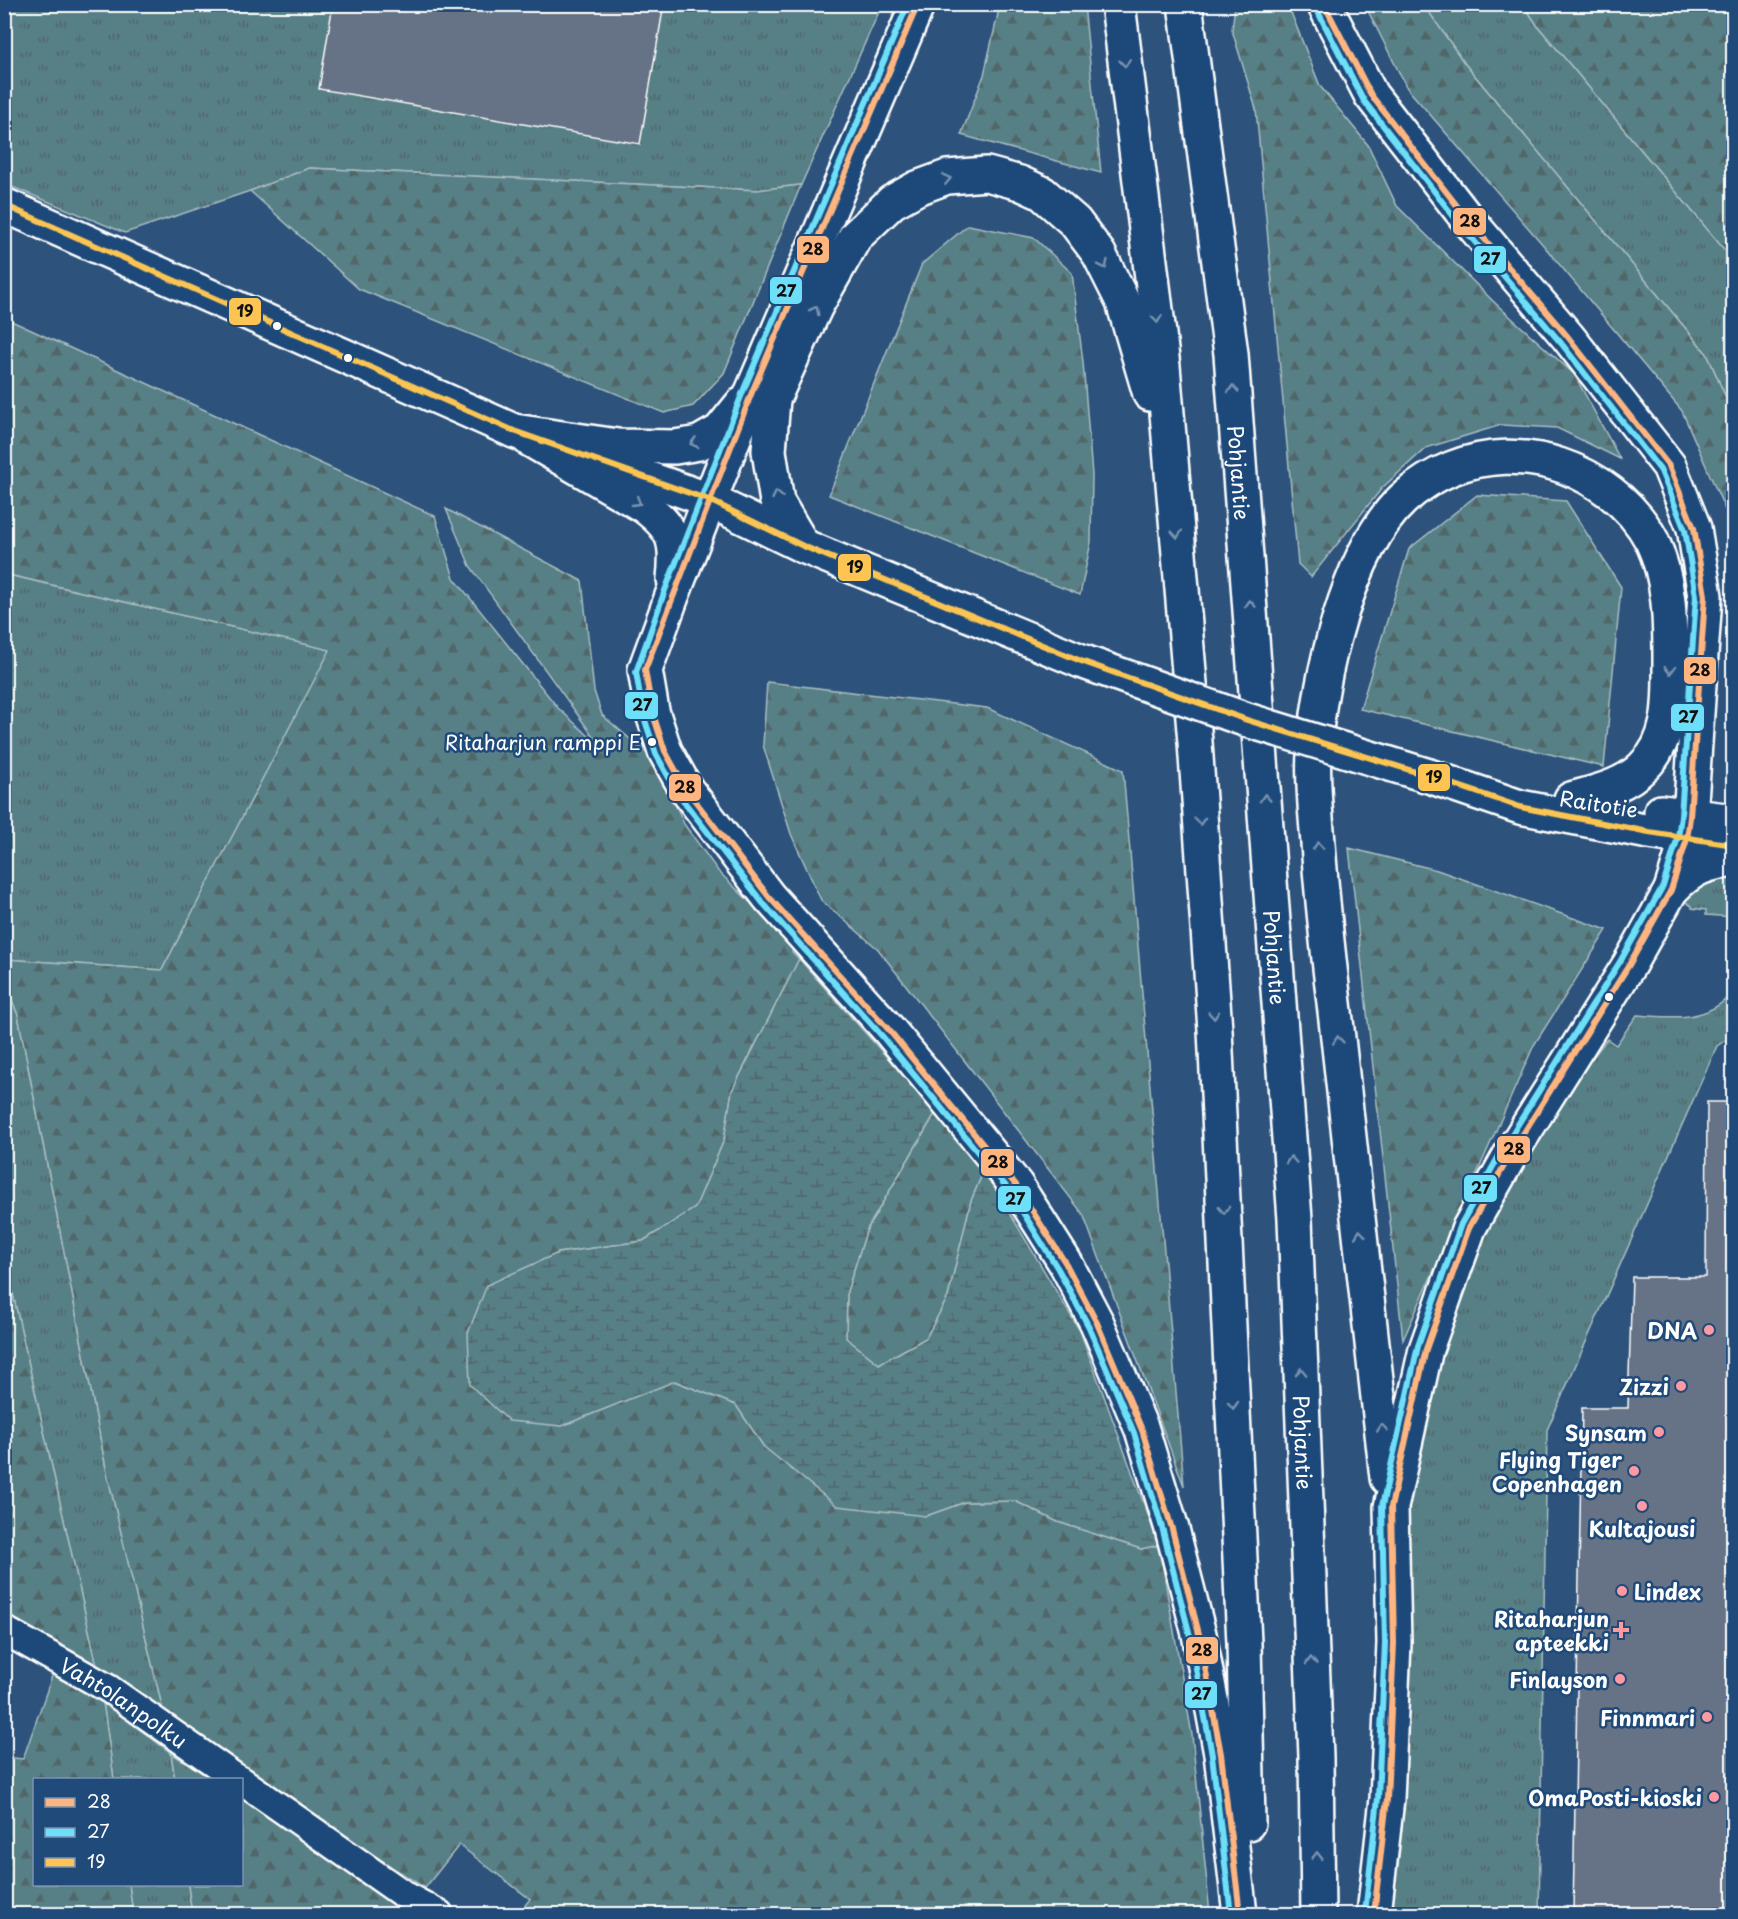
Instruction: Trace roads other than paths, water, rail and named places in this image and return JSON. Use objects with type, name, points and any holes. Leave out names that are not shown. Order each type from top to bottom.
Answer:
[{"type":"main road","points":[[918,4],[752,392],[645,670],[652,711],[664,750],[686,789],[769,897],[889,1030],[1016,1185],[1066,1264],[1097,1323],[1142,1430],[1172,1528],[1199,1634],[1221,1754],[1240,1914]]},
{"type":"main road","points":[[1118,4],[1163,366],[1193,718],[1215,1029],[1244,1642],[1250,1914]]},
{"type":"main road","name":"Pohjantie","points":[[1185,4],[1231,354],[1295,1219],[1316,1758],[1318,1914]]},
{"type":"main road","points":[[1324,4],[1371,95],[1465,216],[1568,337],[1669,466],[1694,528],[1705,596],[1688,828],[1671,890]]},
{"type":"main road","points":[[803,546],[777,502],[769,451],[773,399],[815,308],[855,237],[892,202],[917,188],[947,177],[987,174],[1020,183],[1042,193],[1076,222],[1099,254],[1123,302],[1141,361],[1173,488]]},
{"type":"main road","name":"Raitotie","points":[[4,206],[514,431],[709,500],[803,546],[1081,661],[1247,720],[1429,776],[1520,807],[1688,828],[1734,821]]},
{"type":"main road","points":[[514,431],[618,446],[675,447],[699,443],[720,431],[752,392]]},
{"type":"main road","points":[[514,431],[644,506],[655,515],[669,530],[675,542],[672,596]]},
{"type":"main road","points":[[1374,1914],[1387,1798],[1393,1655],[1390,1507],[1321,883],[1314,758],[1321,698],[1342,613],[1354,578],[1386,517],[1404,498],[1428,480],[1453,467],[1500,457],[1518,456],[1565,466],[1592,478],[1620,500],[1637,519],[1651,538],[1660,562],[1666,584],[1670,621],[1669,708],[1662,739],[1655,754],[1634,775],[1619,784],[1571,799]]},
{"type":"main road","name":"Raitotie","points":[[1429,776],[1571,799],[1688,828],[1734,845]]},
{"type":"main road","points":[[1390,1507],[1426,1350],[1469,1228],[1528,1124],[1629,965],[1671,890],[1685,875],[1699,867],[1734,860]]},
{"type":"street","name":"Vahtolanpolku","points":[[4,1630],[110,1689],[237,1778]]},
{"type":"street","name":"Vahtolanpolku","points":[[243,1782],[406,1896],[439,1914]]},
{"type":"place","name":"Ritaharjun ramppi E","points":[[652,742]]},
{"type":"place","name":"DNA","points":[[1709,1330]]},
{"type":"place","name":"Zizzi","points":[[1681,1386]]},
{"type":"place","name":"Synsam","points":[[1659,1432]]},
{"type":"place","name":"Flying Tiger Copenhagen","points":[[1634,1471]]},
{"type":"place","name":"Kultajousi","points":[[1642,1506]]},
{"type":"place","name":"Lindex","points":[[1622,1591]]},
{"type":"place","name":"Ritaharjun apteekki","points":[[1621,1630]]},
{"type":"place","name":"Finlayson","points":[[1620,1679]]},
{"type":"place","name":"Finnmari","points":[[1707,1717]]},
{"type":"place","name":"OmaPosti-kioski","points":[[1714,1797]]}]
